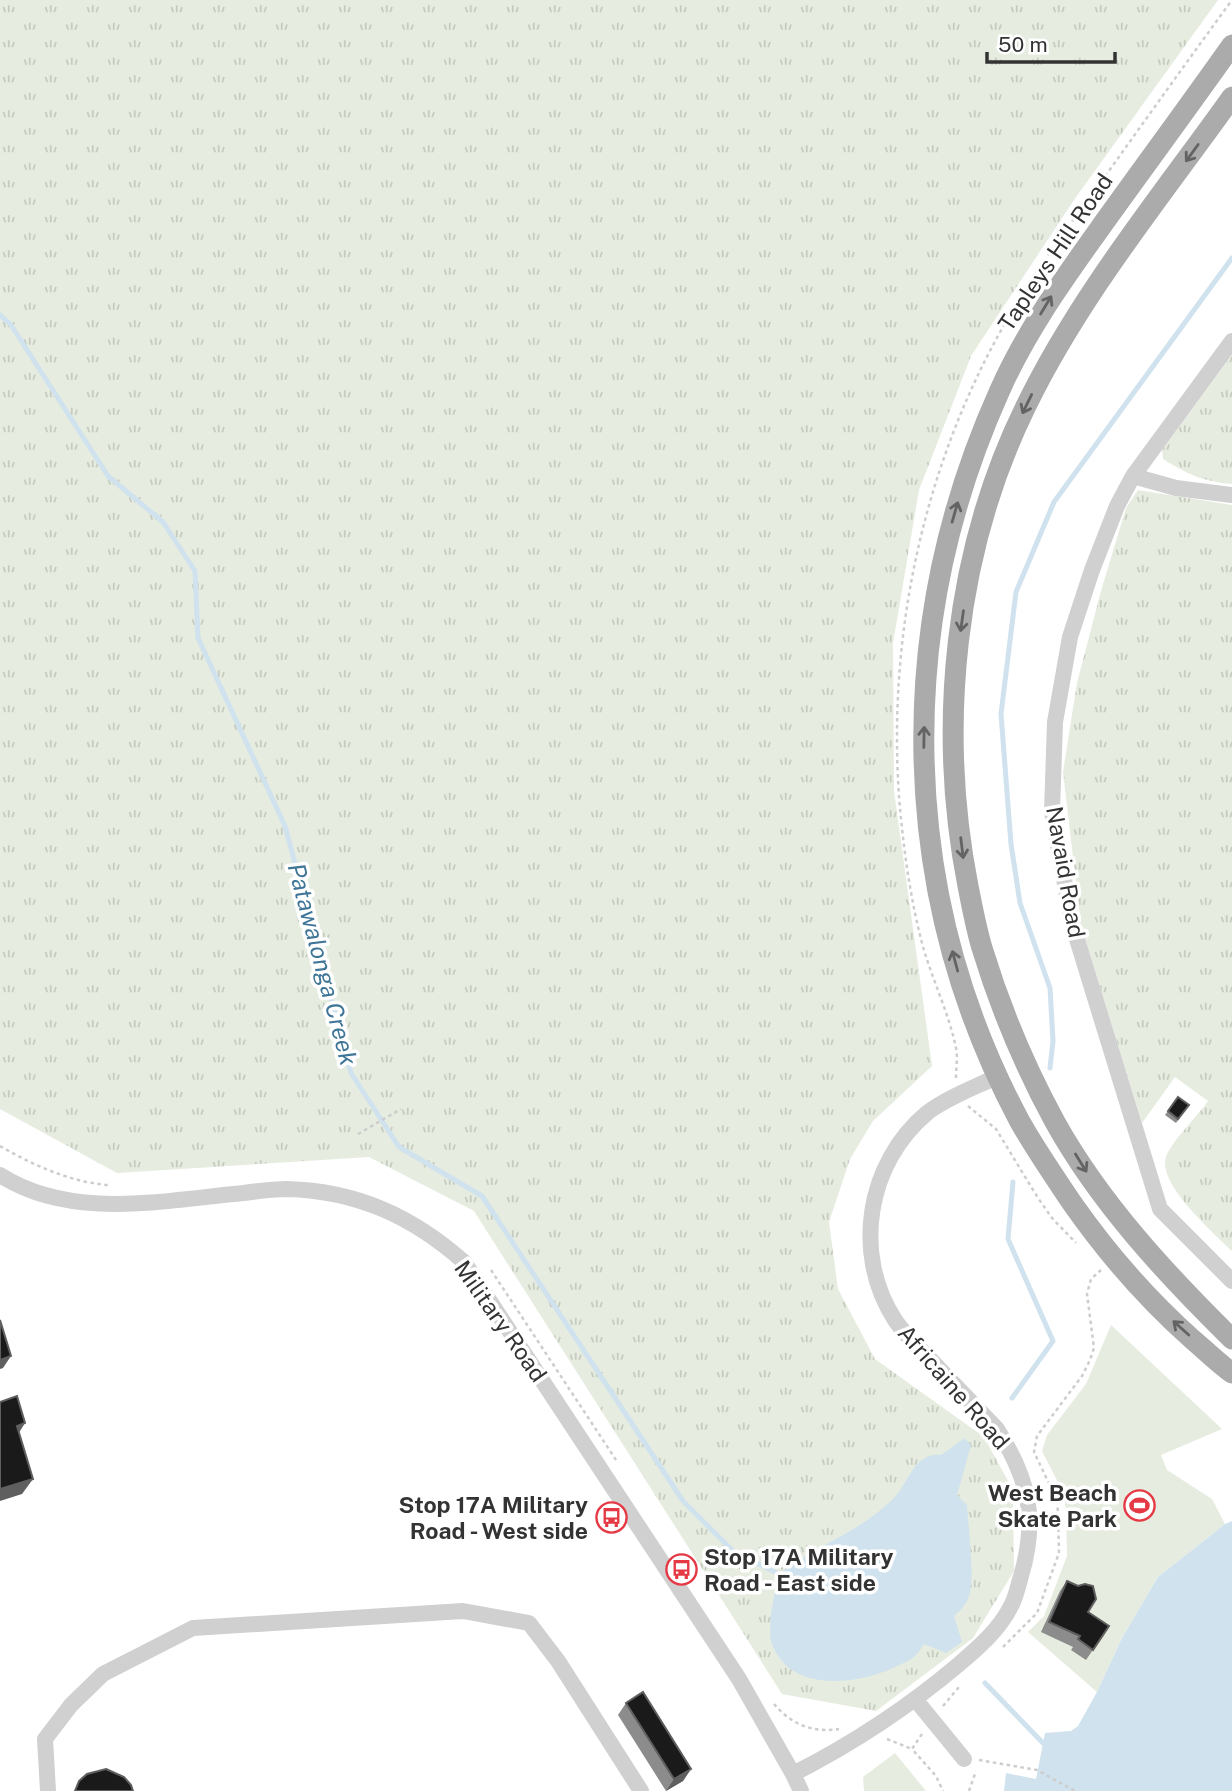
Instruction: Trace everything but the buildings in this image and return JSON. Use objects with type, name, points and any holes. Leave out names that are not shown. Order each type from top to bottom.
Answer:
[{"type":"main road","name":"Tapleys Hill Road","points":[[1232,45],[1050,298],[1025,341],[980,437],[965,478],[941,565],[925,676],[923,758],[929,830],[945,924],[960,983],[1017,1116],[1040,1156],[1100,1243],[1171,1320],[1232,1373]]},
{"type":"main road","points":[[1232,97],[1068,328],[1024,409],[1005,455],[979,534],[964,607],[958,645],[954,765],[962,854],[981,946],[1014,1038],[1048,1107],[1089,1176],[1118,1215],[1189,1296],[1232,1339]]},
{"type":"main road","points":[[981,946],[982,986],[1009,1068],[998,1076]]},
{"type":"street","name":"Navaid Road","points":[[1232,341],[1132,476],[1092,570],[1070,637],[1055,722],[1052,812],[1072,923],[1160,1209],[1232,1281]]},
{"type":"street","points":[[1132,476],[1176,488],[1232,495]]},
{"type":"street","name":"Africaine Road","points":[[793,1774],[864,1735],[915,1699],[976,1650],[997,1628],[1012,1605],[1029,1547],[1030,1518],[1016,1461],[997,1429],[903,1331],[887,1307],[871,1259],[869,1226],[875,1195],[885,1166],[902,1140],[929,1112],[998,1076]]},
{"type":"street","name":"Military Road","points":[[0,1175],[58,1198],[114,1205],[286,1189],[344,1195],[394,1213],[444,1244],[464,1262],[739,1679],[801,1791]]},
{"type":"street","points":[[48,1791],[44,1739],[71,1705],[103,1674],[193,1628],[463,1611],[529,1623],[558,1661],[641,1791]]},
{"type":"street","points":[[915,1699],[931,1720],[972,1760]]},
{"type":"path","points":[[358,1134],[401,1109]]},
{"type":"path","points":[[0,1146],[60,1174],[110,1186]]},
{"type":"path","points":[[486,1265],[499,1279],[621,1468]]},
{"type":"path","points":[[770,1700],[781,1713],[798,1725],[819,1731],[848,1727]]},
{"type":"path","points":[[912,1749],[931,1720]]},
{"type":"path","points":[[884,1736],[912,1749],[936,1776],[943,1791]]},
{"type":"path","points":[[969,1791],[972,1760]]},
{"type":"path","points":[[993,1761],[1037,1770],[1075,1791]]},
{"type":"green space","points":[[0,0],[1218,0],[1076,197],[971,356],[919,490],[893,643],[894,791],[932,1066],[873,1121],[850,1159],[829,1222],[838,1289],[875,1359],[984,1437],[1013,1490],[1014,1571],[973,1638],[876,1711],[782,1694],[474,1211],[369,1157],[117,1173],[0,1109]]},
{"type":"green space","points":[[1232,355],[1232,484],[1188,473],[1163,459],[1162,450]]},
{"type":"green space","points":[[1138,490],[1232,505],[1232,1251],[1178,1194],[1166,1168],[1169,1151],[1208,1101],[1175,1077],[1142,1123],[1081,925],[1063,772],[1077,683],[1101,591],[1126,508]]},
{"type":"green space","name":"West Beach Skate Park","points":[[1111,1325],[1222,1429],[1161,1455],[1167,1470],[1212,1499],[1225,1524],[1158,1577],[1122,1638],[1097,1692],[1028,1632],[1044,1616],[1067,1556],[1063,1492],[1042,1451],[1047,1435],[1086,1384]]},
{"type":"green space","points":[[895,1753],[926,1791],[864,1791],[863,1777]]},
{"type":"water","points":[[965,1438],[971,1445],[957,1495],[967,1505],[971,1580],[967,1602],[954,1616],[962,1642],[946,1653],[924,1644],[910,1660],[862,1678],[826,1681],[793,1671],[781,1660],[770,1637],[779,1574],[880,1511],[899,1492],[918,1463],[932,1455],[941,1455]]},
{"type":"water","points":[[1232,1521],[1232,1791],[1004,1791],[1006,1773],[1036,1779],[1045,1733],[1071,1731],[1078,1726],[1122,1638],[1158,1577]]},
{"type":"waterway","points":[[1050,1068],[1053,1041],[1050,988],[1020,903],[1011,844],[1001,714],[1016,592],[1054,502],[1232,258]]},
{"type":"waterway","name":"Patawalonga Creek","points":[[0,315],[11,325],[108,476],[163,522],[195,571],[198,638],[285,826],[351,1073],[399,1147],[482,1196],[683,1501],[733,1551],[779,1574]]},
{"type":"waterway","points":[[1012,1398],[1053,1341],[1008,1239],[1013,1182]]},
{"type":"waterway","points":[[985,1683],[1043,1743]]},
{"type":"place","name":"West Beach Skate Park","points":[[1140,1505]]},
{"type":"place","name":"Stop 17A Military Road - West side","points":[[611,1517]]},
{"type":"place","name":"Stop 17A Military Road - East side","points":[[681,1569]]}]
